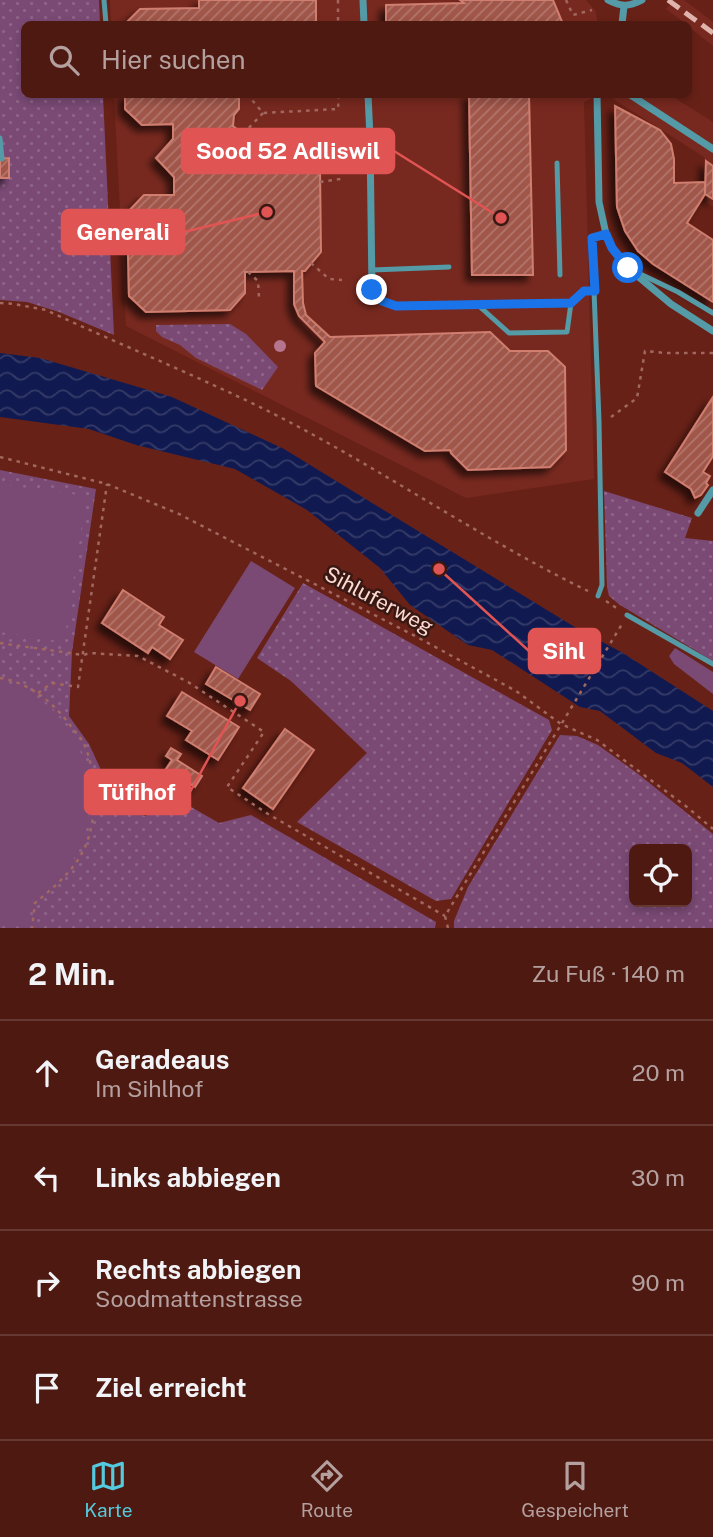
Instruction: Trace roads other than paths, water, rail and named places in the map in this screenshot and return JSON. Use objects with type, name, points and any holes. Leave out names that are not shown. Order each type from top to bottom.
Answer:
[{"type":"street","points":[[363,0],[364,21]]},
{"type":"street","points":[[608,0],[624,6],[642,0]]},
{"type":"street","points":[[622,21],[624,6]]},
{"type":"street","points":[[368,98],[372,290],[382,301],[396,306],[571,303],[584,291]]},
{"type":"street","points":[[597,98],[599,202],[606,234],[616,254],[628,268],[671,304],[713,331]]},
{"type":"street","points":[[635,98],[713,149]]},
{"type":"street","points":[[698,513],[713,490]]},
{"type":"lane","points":[[104,0],[106,21]]},
{"type":"lane","points":[[0,138],[2,159]]},
{"type":"lane","points":[[267,141],[370,138]]},
{"type":"lane","points":[[557,163],[560,275]]},
{"type":"lane","points":[[598,596],[602,585],[592,238],[606,234]]},
{"type":"lane","points":[[372,270],[449,267]]},
{"type":"lane","points":[[628,268],[678,292],[713,313]]},
{"type":"lane","points":[[584,291],[595,291]]},
{"type":"lane","points":[[479,306],[509,333],[567,332],[571,303]]},
{"type":"lane","points":[[625,618],[713,664]]},
{"type":"water","points":[[0,353],[40,358],[172,397],[284,449],[578,629],[623,653],[713,711],[713,787],[682,763],[656,753],[600,711],[580,707],[492,650],[468,645],[410,605],[380,568],[307,510],[235,469],[136,445],[89,429],[0,417]]},
{"type":"railway","points":[[668,0],[713,33]]},
{"type":"place","name":"Generali","points":[[267,212]]},
{"type":"place","name":"Sood 52 Adliswil","points":[[501,218]]},
{"type":"place","name":"Sihl","points":[[439,569]]},
{"type":"place","name":"Tüfihof","points":[[240,701]]}]
